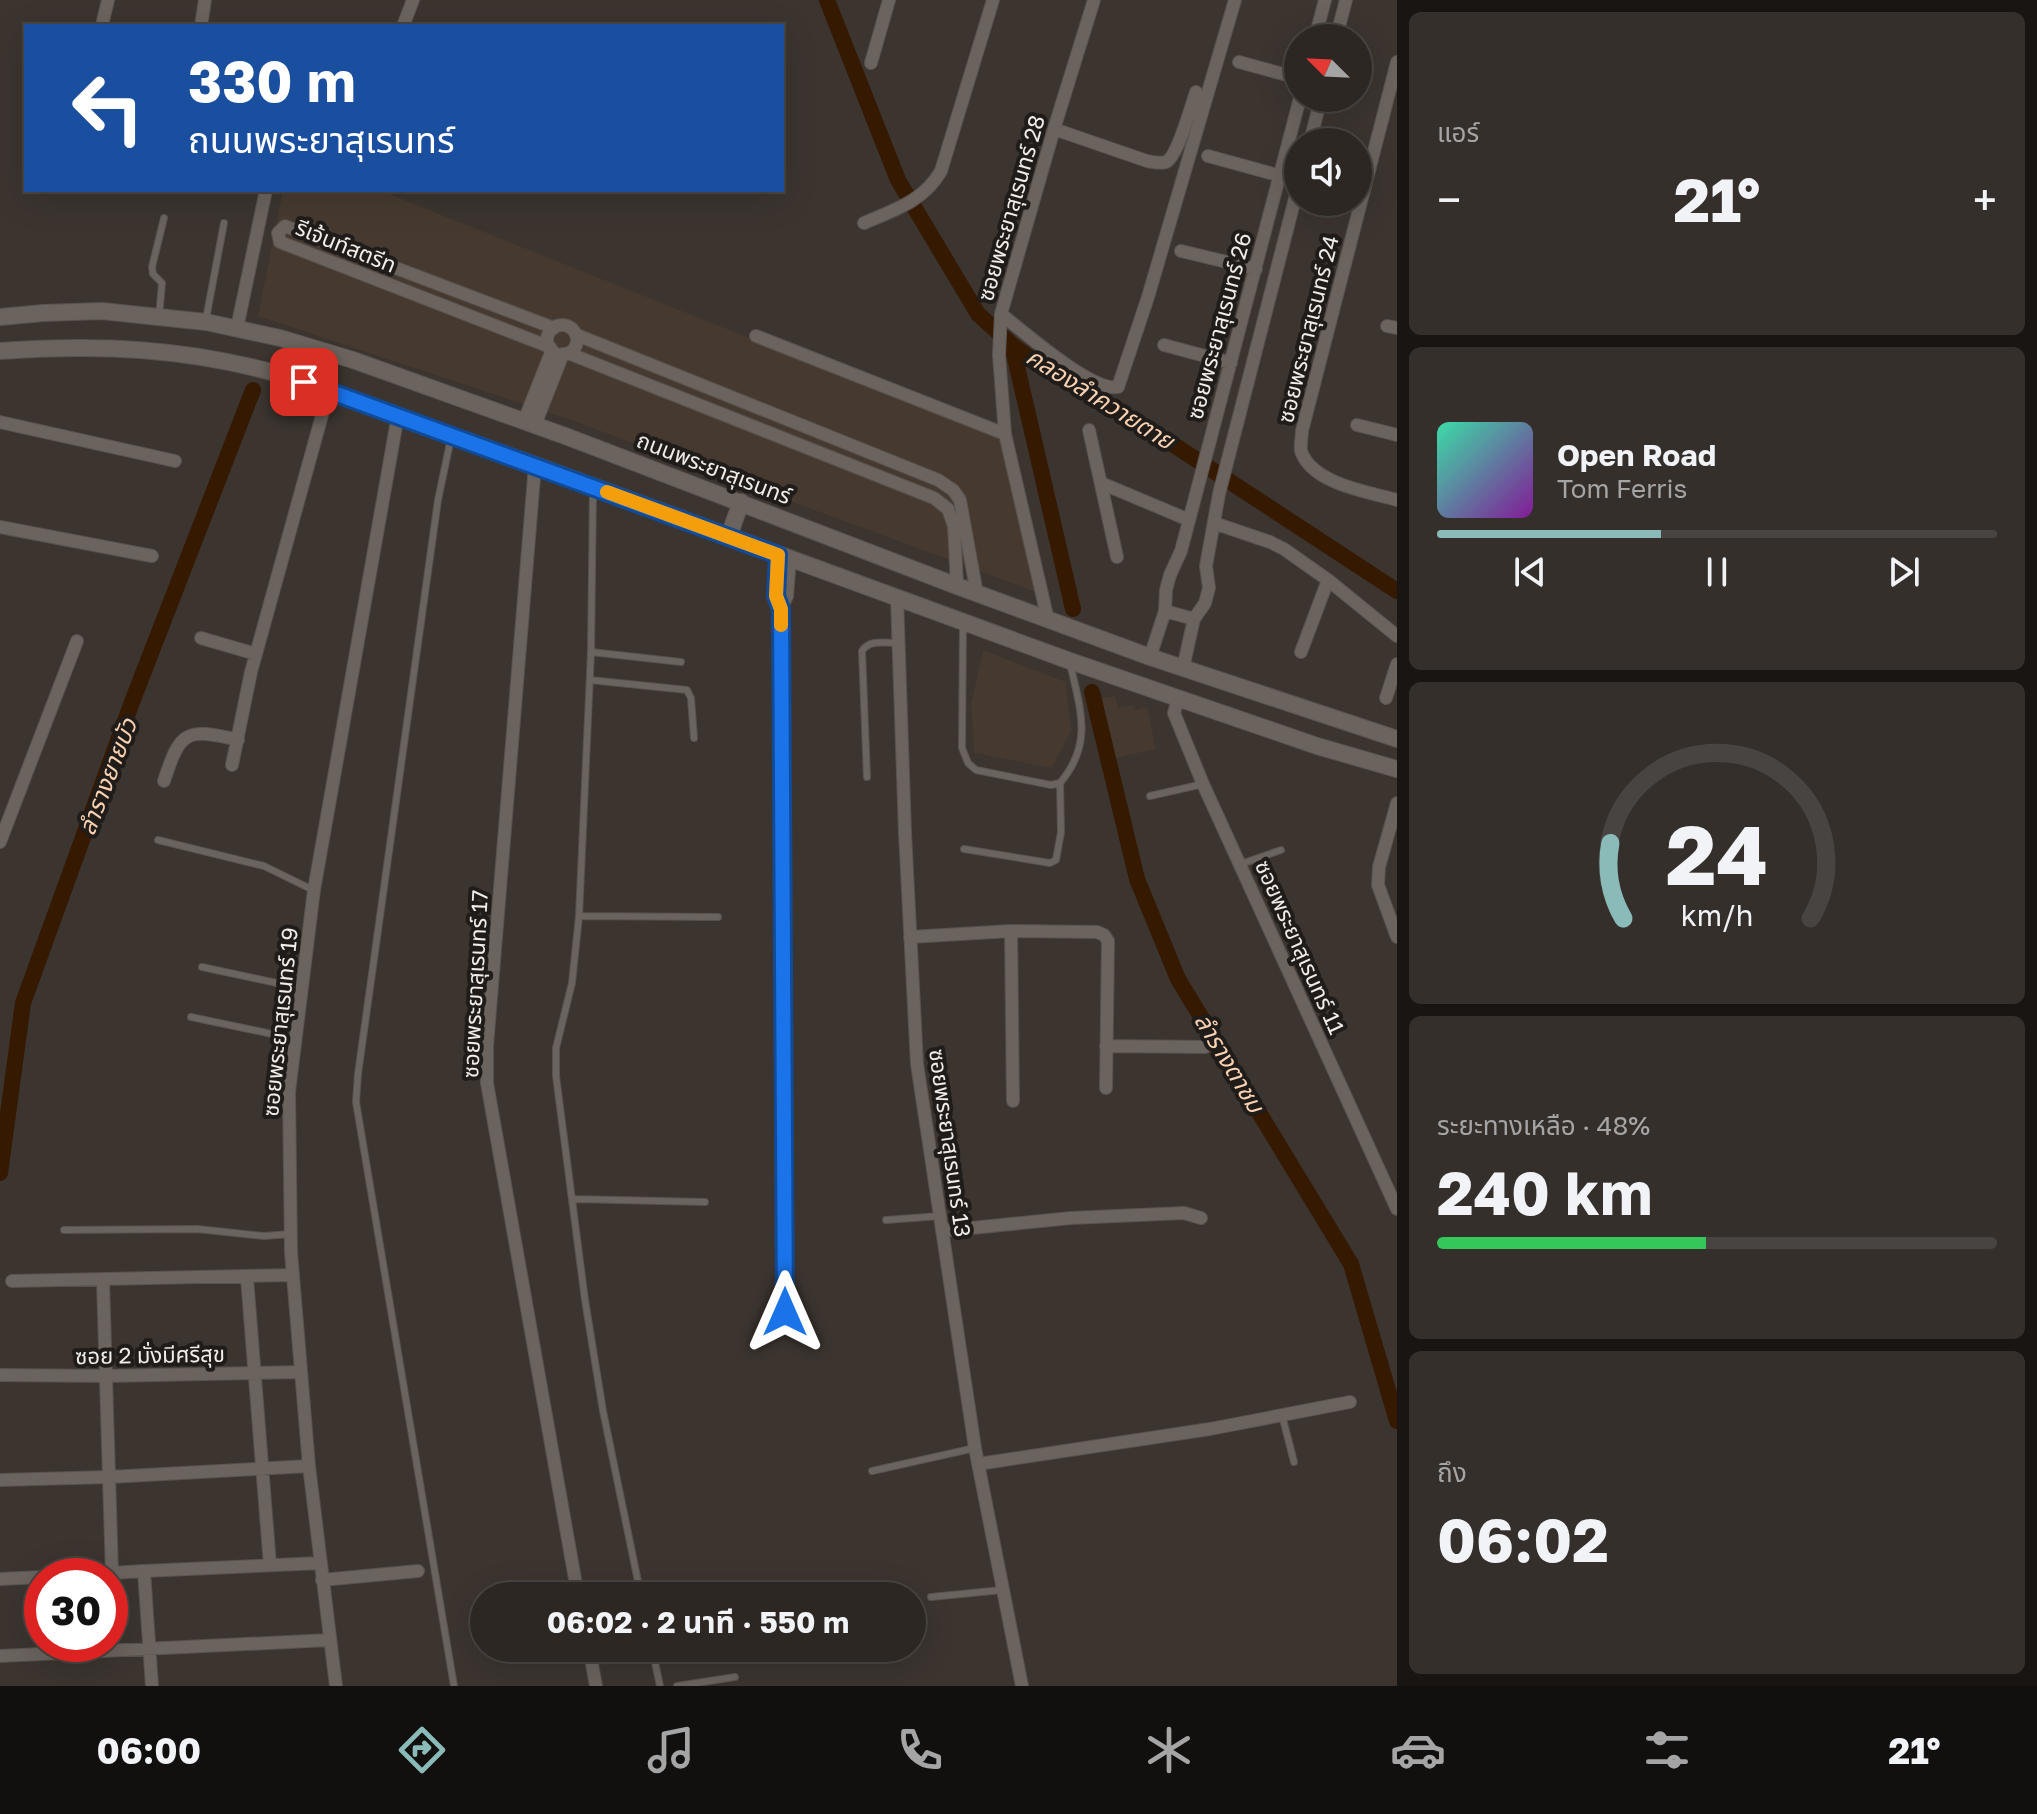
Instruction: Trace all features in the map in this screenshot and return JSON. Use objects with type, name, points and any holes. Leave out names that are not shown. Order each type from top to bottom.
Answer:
[{"type":"street","points":[[103,21],[108,0]]},
{"type":"street","points":[[201,24],[205,0]]},
{"type":"street","points":[[404,24],[413,0]]},
{"type":"street","points":[[871,63],[889,0]]},
{"type":"street","points":[[864,223],[928,190],[941,171],[993,0]]},
{"type":"street","name":"ซอยพระยาสุเรนทร์ 28","points":[[1048,620],[1005,434],[999,355],[1001,318],[1094,0]]},
{"type":"street","points":[[1001,318],[1100,385],[1110,389],[1118,387],[1123,381],[1235,0]]},
{"type":"street","points":[[1319,24],[1325,0]]},
{"type":"street","points":[[1340,24],[1346,0]]},
{"type":"street","points":[[1239,62],[1284,74]]},
{"type":"street","name":"ซอยพระยาสุเรนทร์ 24","points":[[1397,62],[1302,431],[1300,449],[1308,463],[1326,477],[1397,500]]},
{"type":"street","points":[[1054,129],[1147,161],[1163,163],[1170,160],[1196,92]]},
{"type":"street","name":"ซอยพระยาสุเรนทร์ 26","points":[[1150,657],[1165,611],[1168,583],[1181,551],[1297,112]]},
{"type":"street","points":[[1208,156],[1281,176]]},
{"type":"street","points":[[237,328],[266,192]]},
{"type":"street","name":"ซอยพระยาสุเรนทร์ 26","points":[[1183,668],[1194,619],[1205,603],[1209,588],[1206,566],[1219,494],[1290,216]]},
{"type":"street","name":"รีเจ้นท์สตรีท","points":[[957,586],[954,526],[948,509],[934,498],[280,242],[278,233],[285,226],[554,328],[567,326],[577,335],[938,480],[953,490],[960,500],[977,594]]},
{"type":"street","points":[[1181,251],[1256,269]]},
{"type":"street","points":[[1248,298],[1268,301]]},
{"type":"street","name":"ถนนพระยาสุเรนทร์","points":[[0,317],[102,311],[206,322],[353,360],[530,423],[1048,620],[1397,739]]},
{"type":"street","points":[[554,328],[548,339],[558,351]]},
{"type":"street","points":[[530,423],[558,351],[576,344],[577,335]]},
{"type":"street","points":[[756,336],[1005,434]]},
{"type":"street","points":[[1164,345],[1231,363]]},
{"type":"street","points":[[0,351],[104,346],[163,350],[237,362],[329,390],[1178,699],[1317,746],[1397,769]]},
{"type":"street","points":[[232,765],[256,654],[329,390]]},
{"type":"street","name":"ซอยพระยาสุเรนทร์ 19","points":[[336,1686],[309,1466],[293,1275],[289,1092],[314,890],[398,415]]},
{"type":"street","points":[[0,422],[175,461]]},
{"type":"street","points":[[1357,425],[1397,435]]},
{"type":"street","points":[[1089,430],[1117,557]]},
{"type":"street","name":"ซอยพระยาสุเรนทร์ 17","points":[[535,465],[487,1046],[487,1083],[576,1582]]},
{"type":"street","points":[[1101,483],[1189,520]]},
{"type":"street","points":[[729,536],[741,502]]},
{"type":"street","points":[[1214,523],[1270,542],[1328,580],[1397,636]]},
{"type":"street","points":[[0,527],[152,556]]},
{"type":"street","points":[[784,557],[787,596],[781,609],[785,1312]]},
{"type":"street","points":[[1301,652],[1328,580]]},
{"type":"street","name":"ซอยพระยาสุเรนทร์ 13","points":[[897,598],[917,1064],[975,1448],[1022,1686]]},
{"type":"street","points":[[1165,611],[1194,619]]},
{"type":"street","points":[[201,638],[256,654]]},
{"type":"street","points":[[0,842],[77,641]]},
{"type":"street","points":[[1386,698],[1397,664]]},
{"type":"street","name":"ซอยพระยาสุเรนทร์ 11","points":[[1178,699],[1174,713],[1203,784],[1397,1209]]},
{"type":"street","points":[[164,781],[176,747],[184,738],[212,734],[238,740]]},
{"type":"street","points":[[0,801],[13,806]]},
{"type":"street","points":[[1397,803],[1379,867],[1378,885],[1397,937]]},
{"type":"street","points":[[910,937],[1011,931],[1097,932],[1104,935],[1108,941],[1106,1088]]},
{"type":"street","points":[[1011,931],[1013,1101]]},
{"type":"street","points":[[1106,1046],[1205,1047]]},
{"type":"street","points":[[942,1231],[1071,1218],[1184,1213],[1201,1218]]},
{"type":"street","points":[[12,1281],[293,1275]]},
{"type":"street","points":[[247,1278],[270,1565]]},
{"type":"street","points":[[103,1281],[112,1558]]},
{"type":"street","name":"ซอย 2 มั่งมีศรีสุข","points":[[0,1375],[301,1372]]},
{"type":"street","points":[[978,1464],[1102,1447],[1350,1402]]},
{"type":"street","points":[[0,1480],[309,1466]]},
{"type":"street","points":[[128,1572],[321,1563]]},
{"type":"street","points":[[144,1571],[152,1686]]},
{"type":"street","points":[[322,1580],[418,1571]]},
{"type":"street","points":[[0,1579],[24,1578]]},
{"type":"street","points":[[0,1656],[329,1640]]},
{"type":"street","points":[[592,1662],[596,1686]]},
{"type":"lane","points":[[159,317],[162,283],[153,274],[152,267],[164,218]]},
{"type":"lane","points":[[206,322],[224,223]]},
{"type":"lane","points":[[451,435],[438,500],[356,1102],[454,1686]]},
{"type":"lane","points":[[593,487],[591,652],[579,916],[572,983],[556,1048],[556,1076],[585,1300],[603,1411],[638,1582]]},
{"type":"lane","points":[[963,623],[962,748],[968,763],[986,773],[1051,785],[1060,783],[1068,774],[1083,725],[1070,661]]},
{"type":"lane","points":[[867,777],[862,651],[872,643],[899,643]]},
{"type":"lane","points":[[591,652],[681,662]]},
{"type":"lane","points":[[590,680],[687,690],[691,698],[694,738]]},
{"type":"lane","points":[[964,849],[1040,862],[1056,860],[1061,832],[1060,783]]},
{"type":"lane","points":[[1150,796],[1203,784]]},
{"type":"lane","points":[[158,840],[264,866],[314,890]]},
{"type":"lane","points":[[1241,864],[1281,850]]},
{"type":"lane","points":[[579,916],[718,917]]},
{"type":"lane","points":[[202,967],[302,989]]},
{"type":"lane","points":[[191,1017],[296,1039]]},
{"type":"lane","points":[[573,1199],[705,1202]]},
{"type":"lane","points":[[886,1220],[940,1216]]},
{"type":"lane","points":[[64,1230],[197,1229],[264,1236],[291,1234]]},
{"type":"lane","points":[[1282,1415],[1294,1462]]},
{"type":"lane","points":[[872,1471],[975,1448]]},
{"type":"lane","points":[[931,1597],[1002,1590]]},
{"type":"lane","points":[[655,1662],[660,1686]]},
{"type":"lane","points":[[677,1686],[735,1677]]},
{"type":"shaded area","points":[[283,192],[384,192],[1000,438],[1036,592],[568,419],[258,316]]},
{"type":"shaded area","points":[[983,650],[1066,682],[1071,731],[1052,768],[974,753],[971,705]]},
{"type":"shaded area","points":[[1115,696],[1118,708],[1134,705],[1135,710],[1147,707],[1156,749],[1115,758],[1102,698]]},
{"type":"waterway","name":"คลองลำควายตาย","points":[[827,0],[898,180],[978,314],[1039,365],[1174,445],[1397,591]]},
{"type":"waterway","name":"ลำรางตาชม","points":[[1012,345],[1073,609]]},
{"type":"waterway","name":"ลำรางยายบัว","points":[[0,1173],[23,1003],[132,702],[253,390]]},
{"type":"waterway","name":"ลำรางตาชม","points":[[1092,692],[1137,879],[1178,979],[1351,1264],[1397,1421]]},
{"type":"slow traffic","points":[[607,492],[778,555],[776,596],[781,609],[781,625]]},
{"type":"route","points":[[304,382],[778,555],[776,596],[781,609],[785,1312]]}]
